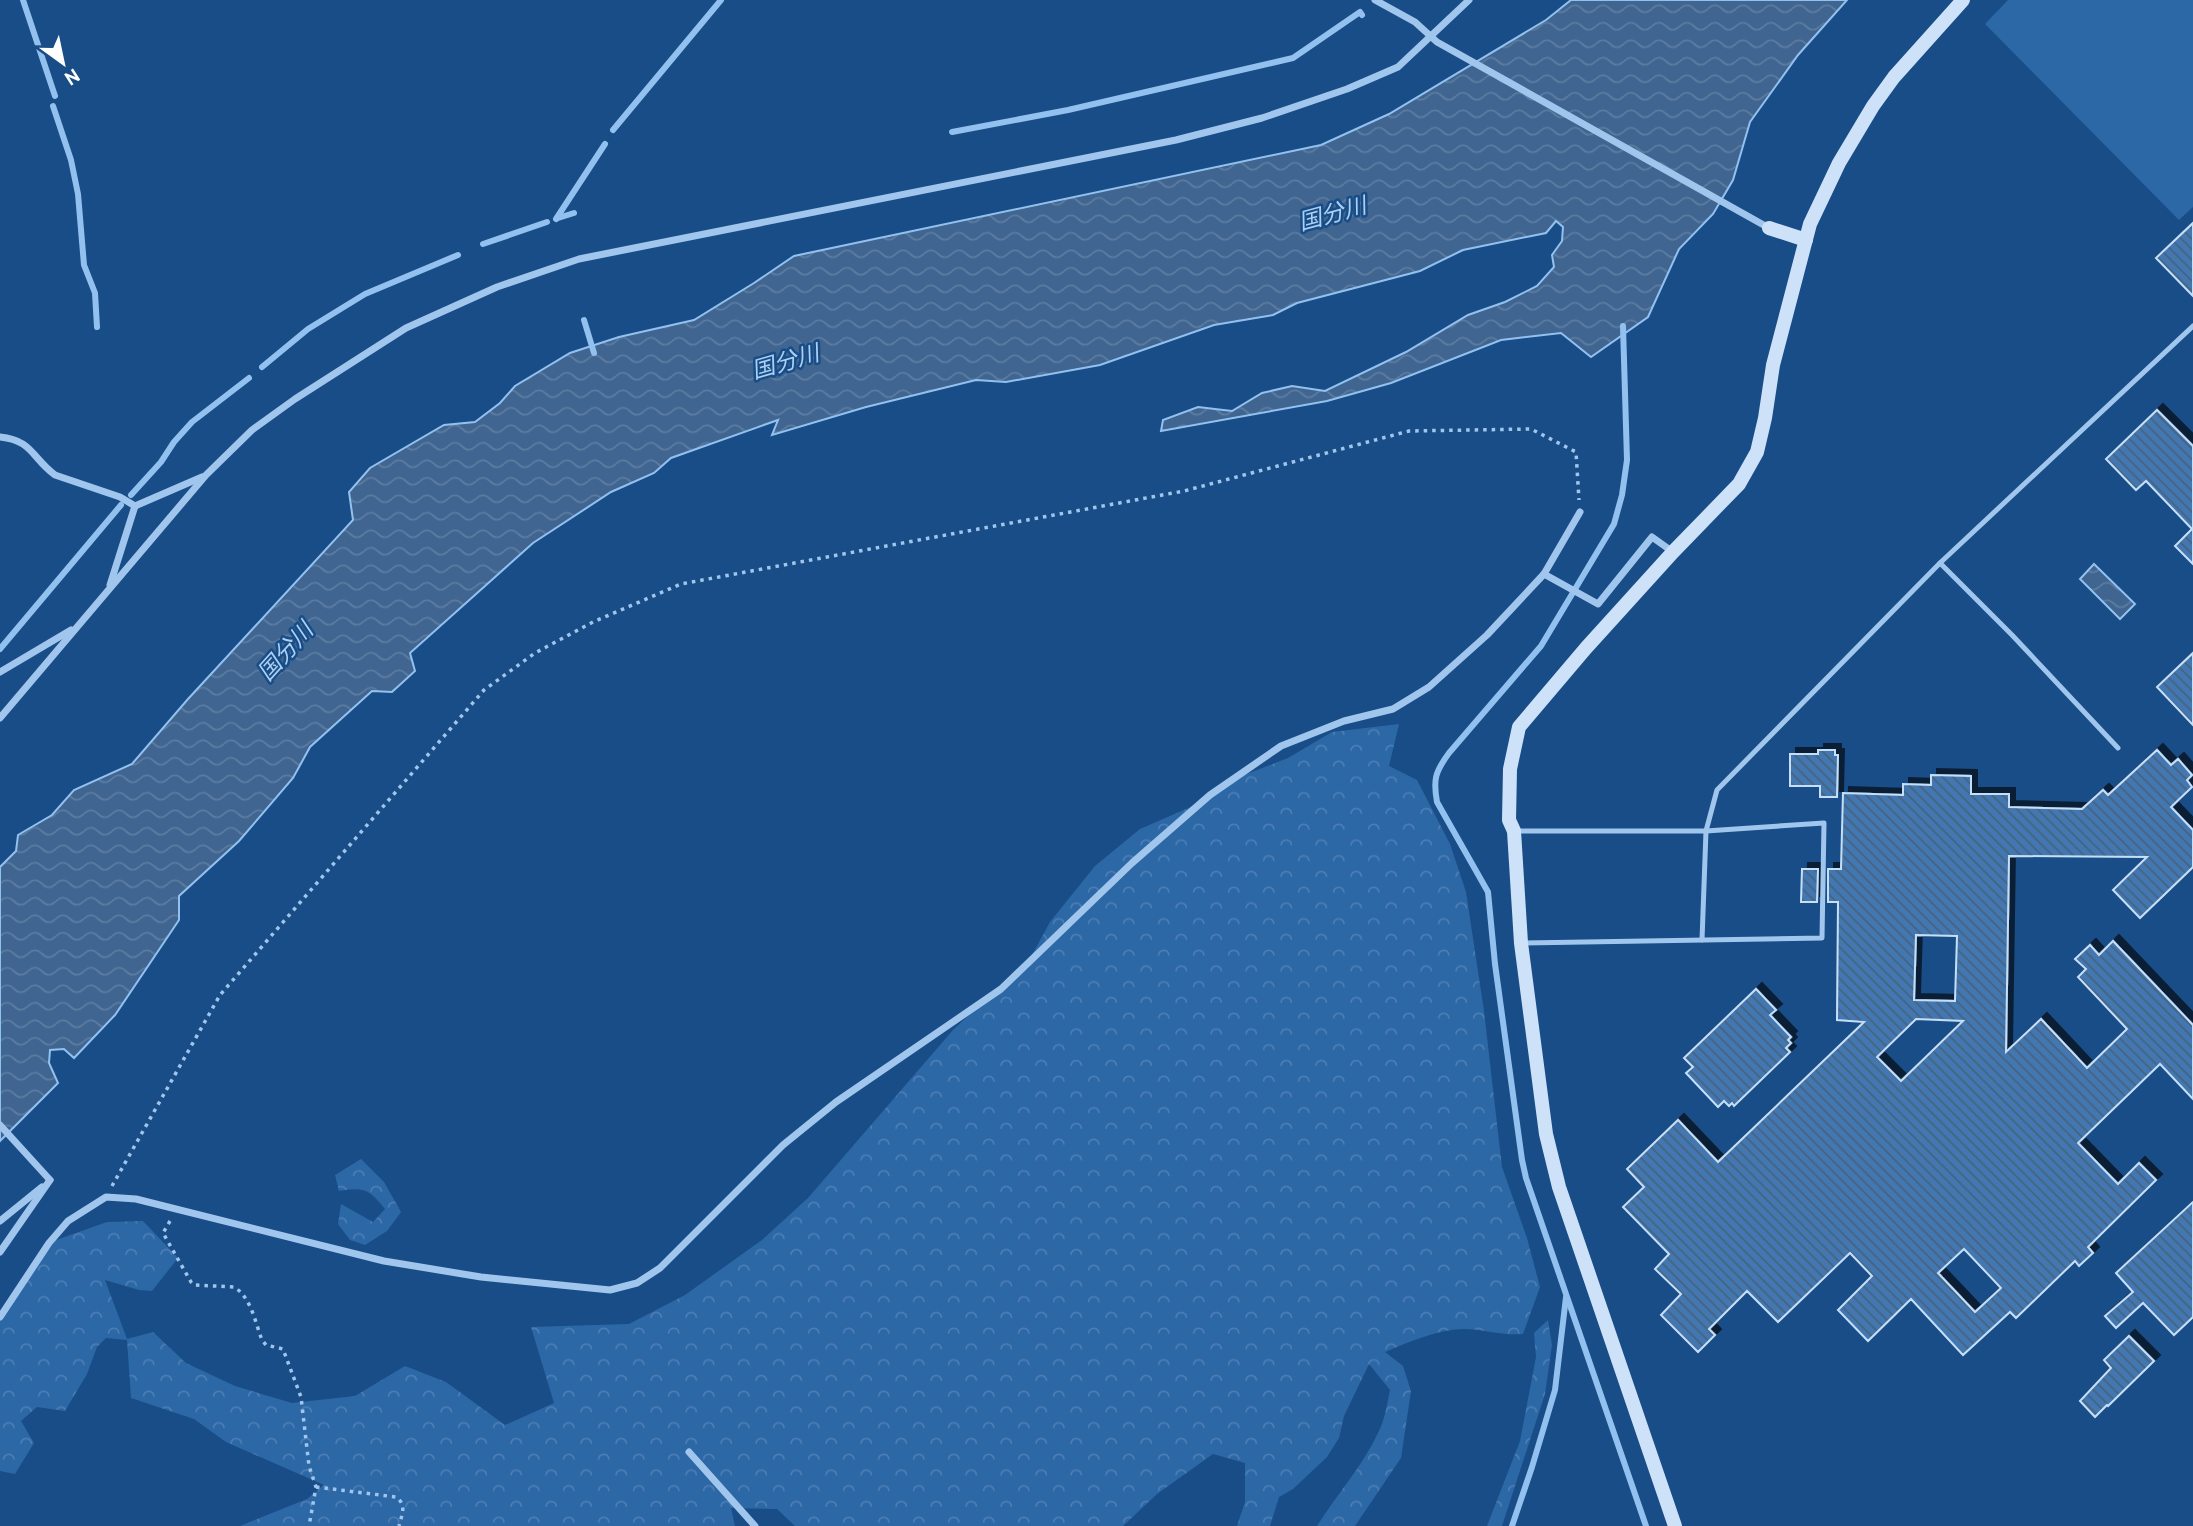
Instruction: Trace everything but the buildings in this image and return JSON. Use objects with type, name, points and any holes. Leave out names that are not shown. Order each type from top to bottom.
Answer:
[{"type":"street","points":[[1375,0],[1415,22],[1437,42],[1769,228],[1806,240]]},
{"type":"street","points":[[0,718],[206,475],[252,430],[295,399],[406,328],[497,287],[579,258],[1149,145],[1262,118],[1347,89],[1398,67],[1469,0]]},
{"type":"street","points":[[1675,1526],[1559,1186],[1546,1134],[1521,943],[1514,831],[1509,820],[1510,769],[1519,727],[1586,648],[1739,484],[1757,452],[1776,352],[1810,223],[1839,163],[1873,106],[1894,77],[1963,0]]},
{"type":"street","points":[[0,437],[24,443],[55,475],[120,496],[135,506]]},
{"type":"street","points":[[135,506],[206,475]]},
{"type":"street","points":[[109,589],[135,506]]},
{"type":"street","points":[[0,1317],[49,1243],[68,1221],[106,1197],[136,1199],[384,1261],[481,1277],[610,1290],[636,1283],[660,1268],[783,1144],[836,1102],[1001,989],[1132,863],[1210,794],[1281,746],[1344,721],[1393,709],[1429,687],[1487,635],[1544,574],[1580,512]]},
{"type":"street","points":[[1544,574],[1598,604],[1652,537],[1673,552]]},
{"type":"street","points":[[0,672],[78,626]]},
{"type":"street","points":[[0,1125],[50,1180]]},
{"type":"street","points":[[0,1221],[50,1180]]},
{"type":"street","points":[[0,1252],[50,1180]]},
{"type":"street","points":[[690,1452],[755,1526]]},
{"type":"lane","points":[[1702,940],[1706,831],[1717,790],[1940,563],[2193,326]]},
{"type":"lane","points":[[1940,563],[2118,748]]},
{"type":"lane","points":[[1514,831],[1706,831],[1824,822],[1822,938],[1521,943]]},
{"type":"path","points":[[106,1197],[220,995],[484,690],[535,653],[593,622],[681,584],[1184,491],[1409,430],[1531,429],[1576,452],[1580,512]]},
{"type":"path","points":[[175,1210],[163,1233],[191,1282],[194,1285],[234,1287],[240,1290],[246,1296],[261,1340],[266,1345],[283,1349],[301,1397],[309,1466],[316,1487],[309,1526]]},
{"type":"path","points":[[316,1487],[396,1497],[403,1504],[399,1526]]},
{"type":"green space","points":[[2008,0],[2193,0],[2193,207],[2179,220],[1985,24]]},
{"type":"green space","points":[[1399,724],[1389,766],[1417,780],[1450,844],[1466,892],[1484,1011],[1502,1167],[1527,1238],[1540,1287],[1523,1334],[1453,1330],[1423,1337],[1385,1352],[1403,1366],[1411,1391],[1401,1458],[1355,1526],[1317,1526],[1365,1457],[1386,1412],[1390,1390],[1369,1364],[1344,1416],[1339,1438],[1327,1457],[1293,1489],[1279,1497],[1270,1526],[1237,1526],[1245,1502],[1245,1463],[1213,1454],[1157,1494],[1123,1526],[795,1526],[777,1509],[731,1508],[735,1526],[240,1526],[307,1499],[324,1485],[226,1442],[194,1419],[131,1398],[127,1340],[106,1338],[97,1347],[87,1374],[65,1411],[37,1407],[21,1421],[34,1443],[15,1474],[0,1471],[0,1321],[20,1288],[56,1240],[107,1222],[143,1221],[178,1258],[152,1291],[105,1280],[127,1339],[153,1332],[186,1363],[235,1386],[292,1403],[355,1396],[405,1366],[446,1382],[505,1425],[554,1403],[531,1327],[629,1324],[685,1295],[762,1240],[808,1198],[953,1030],[1031,957],[1050,922],[1095,866],[1140,829],[1193,806],[1244,775],[1288,758],[1332,732]]},
{"type":"green space","points":[[361,1159],[384,1182],[401,1212],[387,1231],[365,1245],[350,1240],[338,1224],[341,1204],[373,1222],[385,1209],[375,1197],[365,1191],[339,1191],[335,1175]]},
{"type":"green space","points":[[1548,1320],[1552,1345],[1545,1394],[1502,1526],[1487,1526],[1520,1441],[1536,1357],[1534,1333]]},
{"type":"water","name":"国分川","points":[[1571,0],[1847,0],[1798,55],[1750,122],[1733,180],[1713,214],[1679,249],[1648,317],[1591,357],[1561,333],[1501,340],[1391,383],[1327,401],[1161,431],[1163,420],[1198,407],[1232,411],[1262,393],[1292,386],[1325,391],[1406,352],[1468,315],[1505,302],[1537,286],[1554,267],[1552,255],[1562,241],[1563,227],[1556,221],[1546,233],[1463,250],[1420,271],[1297,303],[1273,315],[1214,325],[1100,365],[1006,382],[976,380],[866,407],[772,435],[778,420],[671,458],[654,473],[611,492],[533,543],[410,653],[415,671],[392,692],[372,691],[310,747],[293,778],[239,841],[179,896],[179,920],[115,1015],[74,1058],[64,1049],[50,1050],[49,1063],[58,1083],[0,1141],[0,867],[16,851],[18,835],[52,815],[74,790],[132,764],[188,699],[353,520],[349,492],[370,468],[444,425],[475,422],[500,403],[515,386],[570,353],[619,337],[694,320],[794,256],[1321,145],[1389,114],[1546,20]]},
{"type":"water","points":[[2094,564],[2135,604],[2120,619],[2080,579]]},
{"type":"waterway","points":[[23,0],[55,96]]},
{"type":"waterway","points":[[613,130],[721,0]]},
{"type":"waterway","points":[[952,132],[1068,110],[1293,58],[1360,12],[1362,15]]},
{"type":"waterway","points":[[53,106],[71,160],[78,194],[84,265],[95,293],[97,327]]},
{"type":"waterway","points":[[556,219],[605,144]]},
{"type":"waterway","points":[[558,218],[574,213]]},
{"type":"waterway","points":[[483,244],[547,222]]},
{"type":"waterway","points":[[262,367],[308,329],[365,294],[458,255]]},
{"type":"waterway","points":[[584,320],[594,353]]},
{"type":"waterway","points":[[1623,326],[1627,460],[1614,524],[1541,646],[1444,760],[1436,776],[1435,788],[1437,802],[1488,892],[1495,964],[1526,1178],[1646,1526]]},
{"type":"waterway","points":[[131,495],[192,422],[249,378]]},
{"type":"waterway","points":[[0,649],[121,505]]},
{"type":"waterway","points":[[1512,1526],[1555,1390],[1566,1297]]}]
